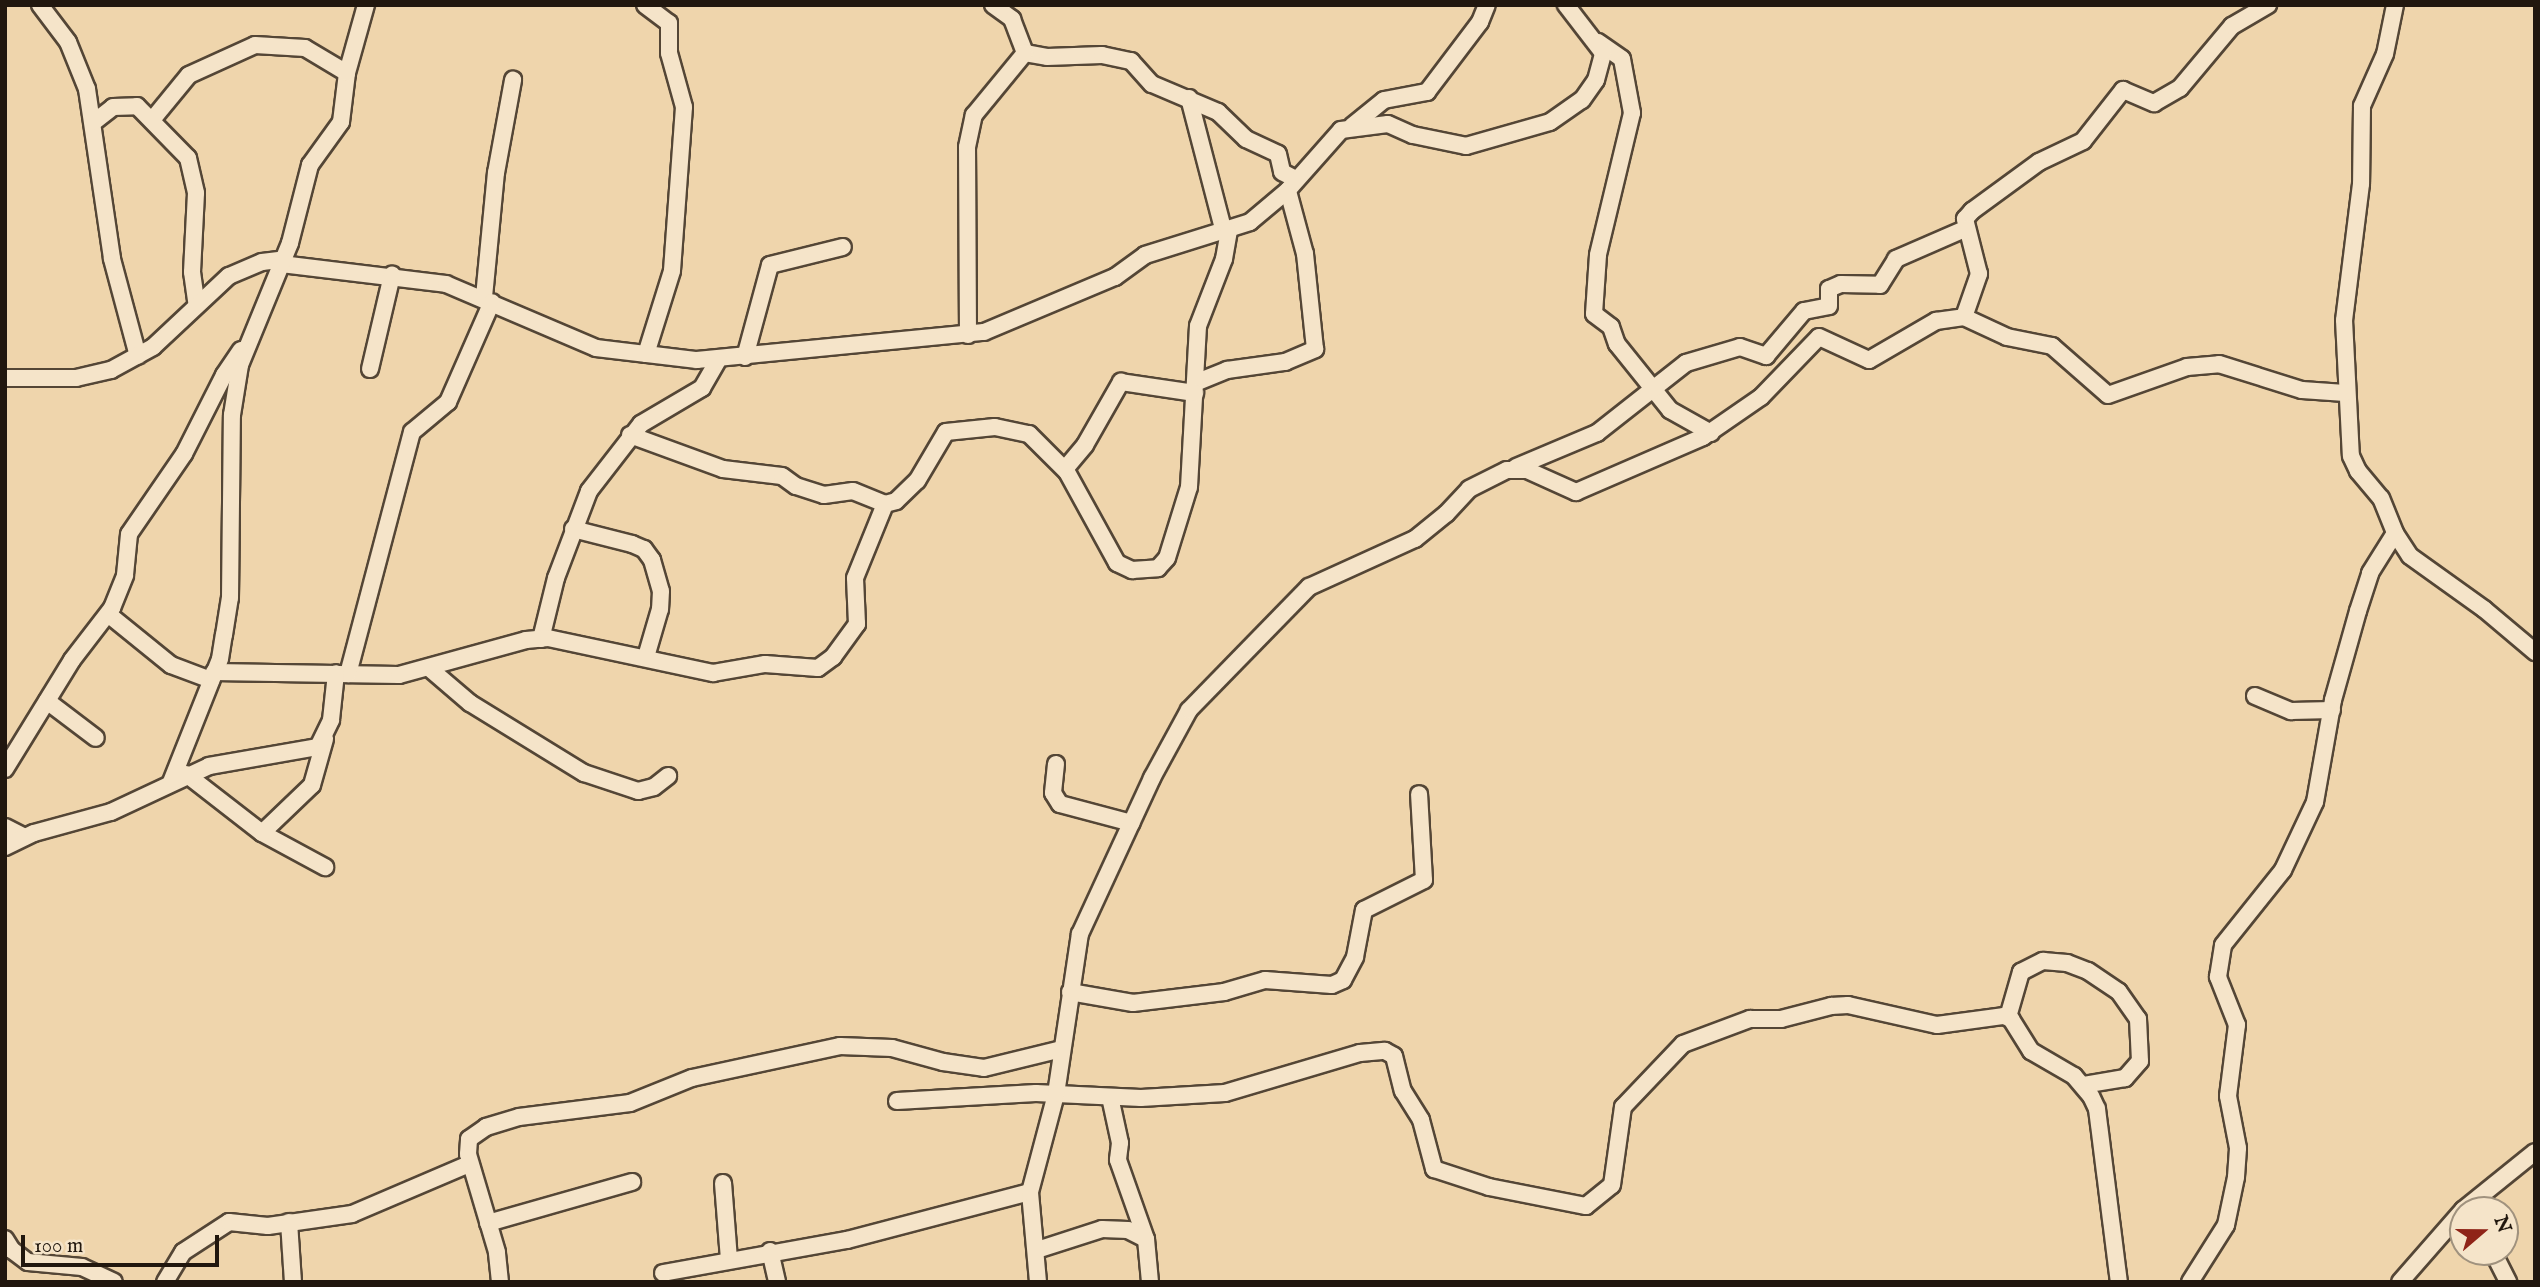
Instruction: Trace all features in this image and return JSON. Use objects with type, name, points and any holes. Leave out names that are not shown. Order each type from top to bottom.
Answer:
[{"type":"street","points":[[40,5],[74,54],[94,122],[98,184],[112,259],[138,356]]},
{"type":"street","points":[[171,782],[213,676],[230,598],[232,415],[248,343],[283,262],[310,165],[341,122],[347,73],[366,5]]},
{"type":"street","points":[[645,5],[669,23],[669,54],[684,107],[672,271],[646,354]]},
{"type":"street","points":[[993,5],[1012,19],[1025,53]]},
{"type":"street","points":[[5,378],[92,376],[138,356],[196,302],[237,271],[283,262],[446,284],[488,300],[546,330],[596,348],[646,354],[719,359],[968,335],[1004,327],[1090,288],[1145,256],[1227,232],[1251,222],[1292,185],[1331,136],[1352,126],[1384,100],[1426,92],[1480,22],[1487,5]]},
{"type":"street","points":[[1566,5],[1598,42],[1622,59],[1632,109],[1598,255],[1594,310],[1598,320],[1611,327],[1618,344],[1651,390],[1670,411],[1711,433]]},
{"type":"street","points":[[1964,317],[1979,274],[1965,219],[1983,202],[2039,162],[2083,141],[2118,93],[2128,91],[2154,103],[2180,88],[2232,26],[2268,5]]},
{"type":"street","points":[[2395,5],[2385,54],[2362,106],[2361,184],[2344,320],[2344,393],[2351,456],[2357,471],[2381,498],[2395,534],[2421,566],[2484,609],[2535,652]]},
{"type":"street","points":[[1352,126],[1388,124],[1413,135],[1466,146],[1528,131],[1582,100],[1599,73],[1603,53],[1598,42]]},
{"type":"street","points":[[152,120],[189,75],[255,45],[305,48],[347,73]]},
{"type":"street","points":[[1025,53],[1046,57],[1102,55],[1131,61],[1152,84],[1218,111],[1246,138],[1278,154],[1282,172],[1292,185],[1305,254],[1315,349],[1284,362],[1227,370],[1195,388],[1121,382],[1089,438],[1065,469]]},
{"type":"street","points":[[968,335],[967,147],[974,115],[1025,53]]},
{"type":"street","points":[[262,832],[312,785],[342,674],[402,480],[412,432],[448,402],[488,300],[495,173],[513,80]]},
{"type":"street","points":[[630,435],[723,469],[782,475],[796,486],[824,495],[853,491],[885,504],[896,501],[917,481],[946,432],[961,427],[995,427],[1028,434],[1065,469],[1117,563],[1132,570],[1158,568],[1170,549],[1189,487],[1198,326],[1224,259],[1227,232],[1189,98]]},
{"type":"street","points":[[94,122],[113,107],[126,104],[137,106],[185,153],[192,172],[196,302]]},
{"type":"street","points":[[1038,1282],[1030,1192],[1056,1094],[1080,934],[1189,710],[1298,595],[1415,539],[1446,514],[1469,489],[1597,433],[1651,390],[1696,359],[1740,347],[1766,356],[1804,311],[1829,306],[1829,289],[1841,284],[1880,285],[1896,259],[1966,228]]},
{"type":"street","points":[[745,357],[770,265],[843,247]]},
{"type":"street","points":[[370,369],[392,275]]},
{"type":"street","points":[[1516,467],[1576,492],[1711,433],[1734,412],[1761,397],[1819,337],[1869,360],[1936,321],[1964,317],[2007,337],[2052,346],[2108,395],[2187,367],[2219,364],[2302,390],[2344,393]]},
{"type":"street","points":[[5,769],[47,701],[108,614],[125,575],[129,534],[184,454],[235,355],[248,343]]},
{"type":"street","points":[[541,639],[573,529],[589,491],[630,435],[650,417],[702,388],[719,359]]},
{"type":"street","points":[[108,614],[171,665],[213,676],[399,675],[541,639],[573,640],[713,673],[765,664],[823,666],[857,624],[855,578],[885,504]]},
{"type":"street","points":[[573,529],[632,544],[644,549],[652,560],[661,591],[660,609],[646,657]]},
{"type":"street","points":[[2190,1282],[2228,1219],[2237,1168],[2228,1096],[2237,1025],[2218,977],[2223,945],[2283,870],[2298,840],[2320,787],[2332,710],[2370,573],[2395,534]]},
{"type":"street","points":[[429,668],[527,742],[584,774],[638,791],[654,788],[668,776]]},
{"type":"street","points":[[2255,696],[2291,711],[2332,710]]},
{"type":"street","points":[[47,701],[96,738]]},
{"type":"street","points":[[5,847],[25,837],[111,812],[186,774],[226,762],[305,752],[325,739]]},
{"type":"street","points":[[1056,764],[1053,793],[1060,804],[1132,823]]},
{"type":"street","points":[[186,774],[262,832],[325,867]]},
{"type":"street","points":[[1070,992],[1133,1003],[1224,992],[1265,980],[1332,985],[1343,980],[1355,957],[1364,910],[1423,880],[1419,794]]},
{"type":"street","points":[[5,827],[25,837]]},
{"type":"street","points":[[2008,1017],[2021,972],[2043,961],[2067,963],[2119,992],[2138,1019],[2140,1061],[2125,1078],[2083,1085]]},
{"type":"street","points":[[897,1101],[1056,1094],[1110,1097],[1224,1093],[1360,1053],[1385,1051],[1394,1056],[1403,1091],[1421,1120],[1434,1169],[1489,1187],[1587,1206],[1612,1185],[1623,1107],[1683,1044],[1750,1019],[1781,1019],[1831,1006],[1848,1005],[1937,1025],[2008,1017]]},
{"type":"street","points":[[2008,1017],[2031,1051],[2083,1085],[2097,1109],[2119,1282]]},
{"type":"street","points":[[500,1282],[488,1223],[470,1164],[469,1139],[501,1121],[630,1102],[692,1078],[840,1046],[892,1048],[943,1062],[985,1068],[1062,1049]]},
{"type":"street","points":[[1110,1097],[1120,1169],[1146,1239],[1150,1282]]},
{"type":"street","points":[[2483,1196],[2535,1152]]},
{"type":"street","points":[[165,1282],[183,1252],[224,1224],[239,1220],[268,1226],[376,1207],[470,1164]]},
{"type":"street","points":[[488,1223],[632,1182]]},
{"type":"street","points":[[723,1183],[729,1259]]},
{"type":"street","points":[[663,1273],[702,1273],[729,1259],[847,1240],[1030,1192]]},
{"type":"street","points":[[289,1223],[293,1282]]},
{"type":"street","points":[[1037,1250],[1102,1229],[1128,1230],[1146,1239]]},
{"type":"street","points":[[2400,1282],[2449,1229]]},
{"type":"street","points":[[5,1239],[12,1251],[28,1262],[82,1267],[114,1282]]},
{"type":"street","points":[[770,1251],[777,1282]]},
{"type":"street","points":[[2500,1266],[2508,1282]]}]
